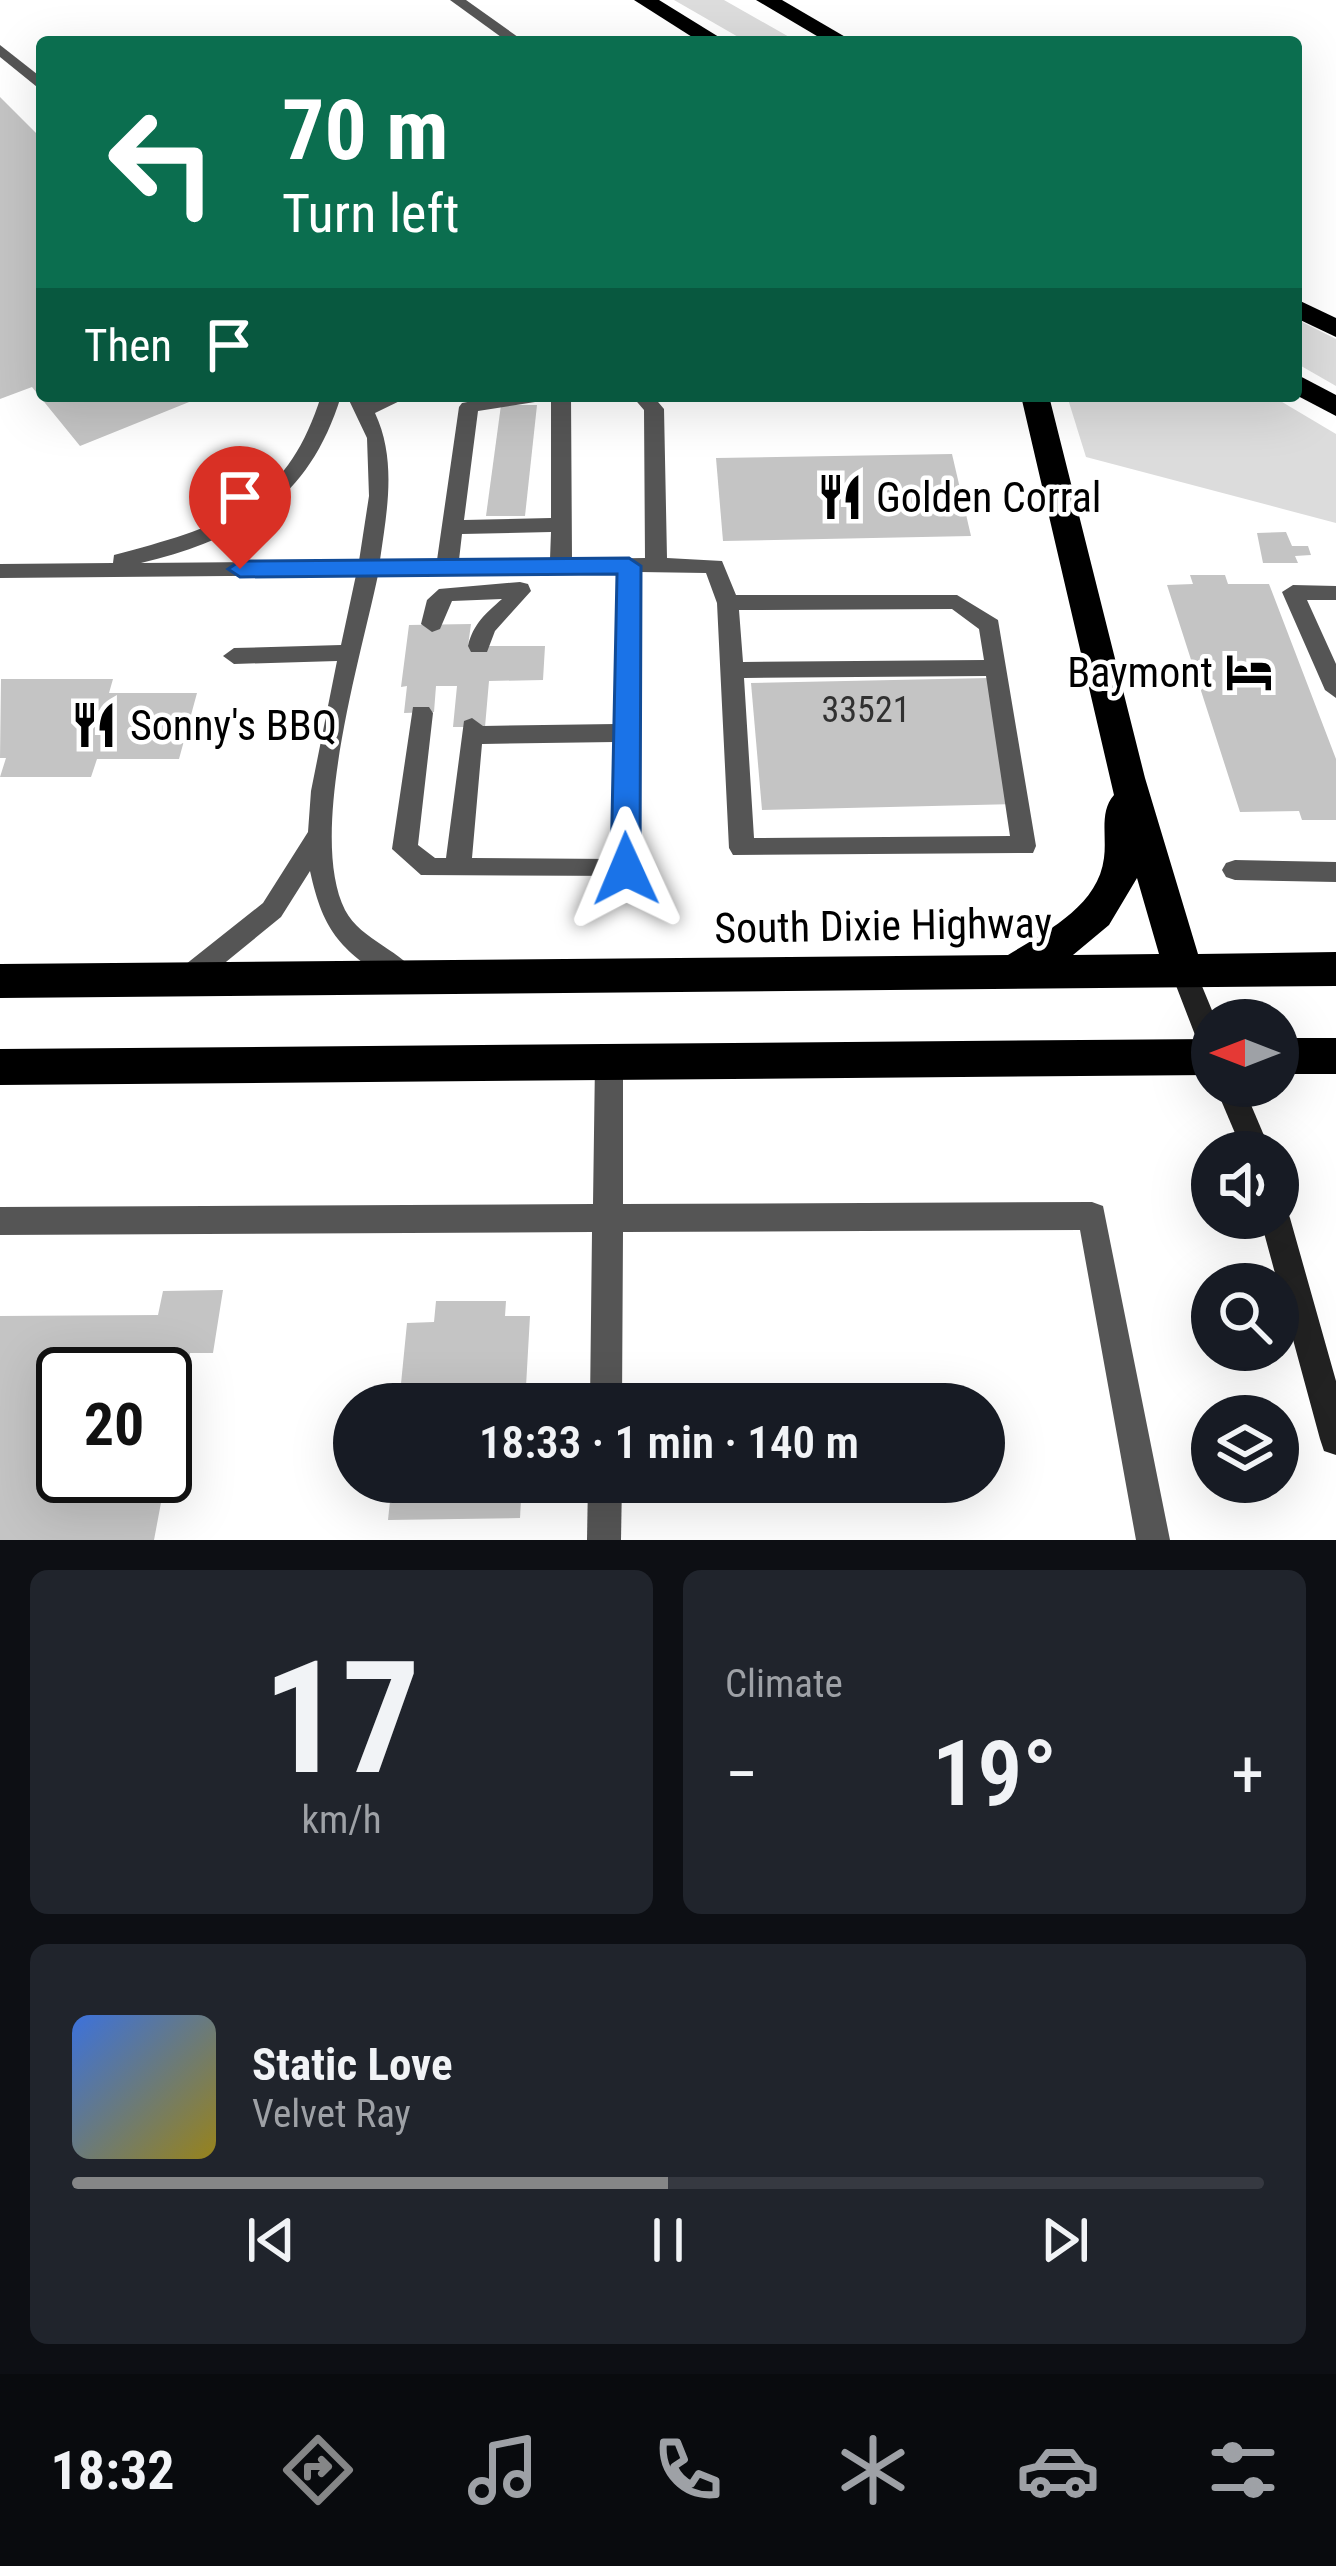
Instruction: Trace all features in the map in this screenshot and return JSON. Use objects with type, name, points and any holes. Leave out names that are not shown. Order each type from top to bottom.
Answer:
[{"type":"highway","points":[[644,0],[706,36]]},
{"type":"highway","points":[[766,0],[832,36]]},
{"type":"highway","points":[[1302,286],[1336,302]]},
{"type":"highway","points":[[1302,310],[1336,329]]},
{"type":"highway","points":[[1302,387],[1336,407]]},
{"type":"highway","points":[[1036,402],[1127,778],[1183,970]]},
{"type":"highway","points":[[1017,970],[1083,925],[1110,894],[1122,866],[1127,778]]},
{"type":"highway","name":"South Dixie Highway","points":[[0,981],[1336,969]]},
{"type":"highway","points":[[1299,1056],[1336,1056]]},
{"type":"highway","points":[[0,1067],[1191,1057]]},
{"type":"street","points":[[1183,970],[1194,999]]},
{"type":"street","points":[[1281,1239],[1336,1438]]},
{"type":"lane","points":[[457,0],[509,36]]},
{"type":"lane","points":[[0,49],[36,81]]},
{"type":"lane","points":[[73,570],[189,541],[256,510],[314,455],[329,402]]},
{"type":"lane","points":[[184,980],[272,910],[316,838],[379,487],[363,402]]},
{"type":"lane","points":[[447,568],[469,407],[499,402]]},
{"type":"lane","points":[[561,402],[561,566]]},
{"type":"lane","points":[[648,402],[654,409],[656,566]]},
{"type":"lane","points":[[453,527],[561,526]]},
{"type":"lane","points":[[478,646],[485,623],[520,591],[522,566]]},
{"type":"lane","points":[[421,712],[405,849],[419,865],[626,869],[629,566]]},
{"type":"lane","points":[[0,571],[714,566],[728,603],[742,848],[1024,846],[990,625],[957,602],[728,603]]},
{"type":"lane","points":[[432,625],[438,600],[447,594],[520,591]]},
{"type":"lane","points":[[1336,593],[1293,592],[1336,690]]},
{"type":"lane","points":[[233,656],[351,653]]},
{"type":"lane","points":[[734,670],[997,668]]},
{"type":"lane","points":[[458,868],[471,731],[626,733]]},
{"type":"lane","points":[[316,838],[332,910],[374,957],[407,979]]},
{"type":"lane","points":[[1235,870],[1336,872]]},
{"type":"lane","points":[[607,1383],[608,1062]]},
{"type":"lane","points":[[0,1221],[1092,1216],[1153,1540]]},
{"type":"lane","points":[[604,1540],[605,1503]]},
{"type":"shaded area","points":[[674,0],[724,0],[787,36],[737,36]]},
{"type":"shaded area","points":[[1302,322],[1336,339],[1336,386],[1302,366]]},
{"type":"shaded area","points":[[1069,402],[1282,402],[1336,434],[1336,523],[1086,457]]},
{"type":"building","points":[[0,97],[36,133],[36,392],[32,387],[0,399]]},
{"type":"building","points":[[44,402],[189,402],[80,446]]},
{"type":"building","points":[[501,405],[537,405],[525,516],[486,516]]},
{"type":"building","name":"Golden Corral","points":[[952,454],[971,536],[723,541],[716,458]]},
{"type":"building","points":[[1286,532],[1292,546],[1308,546],[1311,555],[1295,556],[1298,563],[1263,563],[1257,533]]},
{"type":"building","name":"Baymont","points":[[1190,575],[1225,575],[1228,584],[1269,584],[1336,759],[1336,820],[1302,820],[1299,811],[1240,812],[1167,585],[1193,584]]},
{"type":"building","points":[[471,624],[468,646],[545,646],[543,680],[489,681],[485,727],[453,727],[457,686],[436,686],[434,712],[404,713],[407,686],[401,687],[409,625]]},
{"type":"building","points":[[989,678],[1017,804],[762,810],[751,683]]},
{"type":"building","name":"Sonny's BBQ","points":[[1,679],[113,679],[109,693],[197,693],[179,759],[97,759],[91,777],[0,777],[6,758],[0,758]]},
{"type":"building","points":[[223,1290],[213,1353],[192,1353],[192,1347],[36,1347],[36,1503],[161,1503],[154,1540],[0,1540],[0,1316],[158,1315],[163,1291]]},
{"type":"building","points":[[436,1301],[506,1301],[505,1316],[530,1316],[526,1383],[401,1383],[407,1323],[434,1322]]},
{"type":"building","points":[[390,1503],[521,1503],[520,1518],[388,1520]]},
{"type":"place","name":"Golden Corral","points":[[840,497]]},
{"type":"place","name":"Baymont","points":[[1249,672]]},
{"type":"place","name":"Sonny's BBQ","points":[[94,725]]},
{"type":"route","points":[[240,569],[629,566],[626,869]]}]
